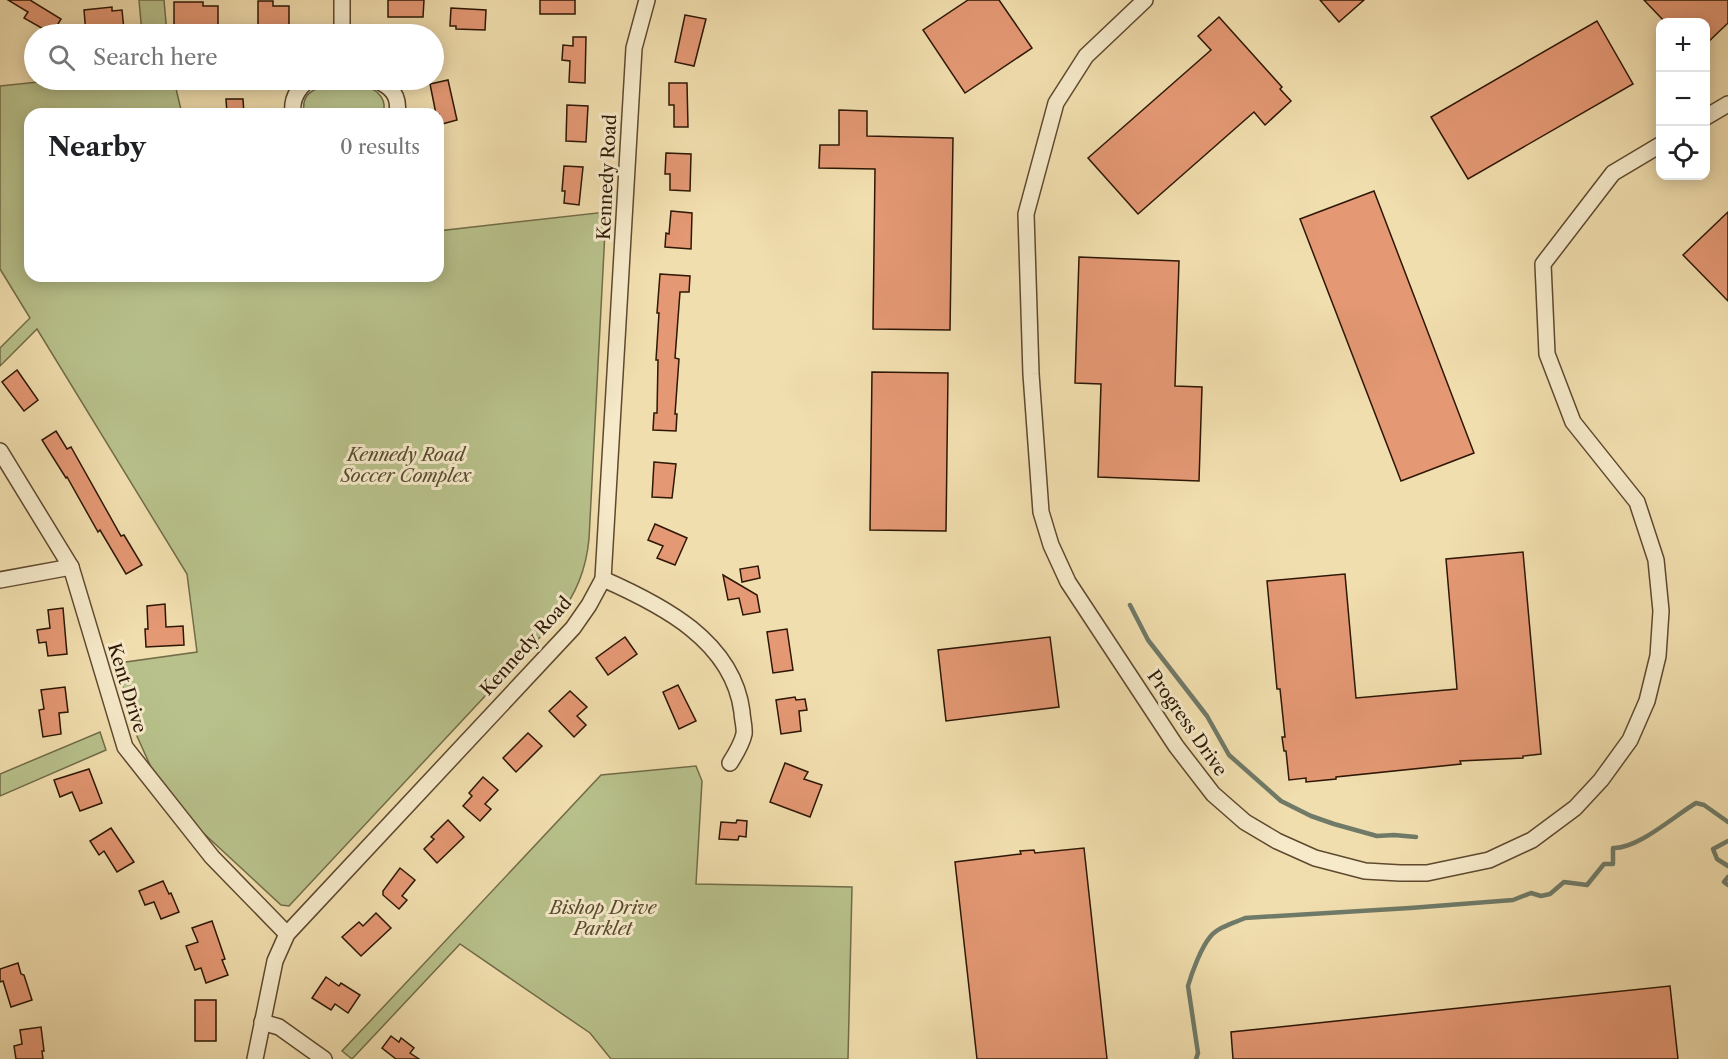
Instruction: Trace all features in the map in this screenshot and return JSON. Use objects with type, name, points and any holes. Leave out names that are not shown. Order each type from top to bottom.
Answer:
[{"type":"street","points":[[342,0],[342,24]]},
{"type":"street","name":"Kennedy Road","points":[[255,1059],[275,961],[287,934],[573,628],[603,579],[634,48],[647,0]]},
{"type":"street","name":"Progress Drive","points":[[1145,0],[1086,56],[1056,103],[1026,214],[1031,374],[1041,512],[1051,545],[1068,582],[1176,746],[1207,786],[1245,822],[1277,841],[1315,858],[1365,871],[1400,873],[1427,873],[1489,860],[1532,840],[1575,808],[1601,780],[1630,740],[1647,701],[1658,656],[1661,611],[1656,560],[1637,502],[1573,422],[1547,354],[1543,264],[1613,173],[1656,147]]},
{"type":"street","points":[[292,108],[298,90]]},
{"type":"street","points":[[392,90],[396,98],[397,108]]},
{"type":"street","points":[[1710,115],[1728,104]]},
{"type":"street","name":"Kent Drive","points":[[0,451],[71,567],[125,747],[212,857],[287,934]]},
{"type":"street","points":[[0,580],[71,567]]},
{"type":"street","points":[[603,579],[627,589],[682,621],[708,642],[730,672],[741,702],[744,734],[730,764]]},
{"type":"street","points":[[262,1022],[279,1027],[324,1059]]},
{"type":"green space","points":[[139,0],[164,0],[166,24],[141,24]]},
{"type":"green space","name":"Kennedy Road Soccer Complex","points":[[24,83],[24,90],[176,90],[181,108],[24,108],[24,282],[444,282],[444,230],[606,212],[589,539],[583,571],[575,591],[557,619],[289,906],[281,905],[199,829],[154,774],[132,725],[119,663],[197,652],[187,574],[37,329],[0,366],[0,348],[30,318],[0,269],[0,86]]},
{"type":"green space","points":[[314,90],[374,90],[381,97],[384,108],[304,108],[305,99]]},
{"type":"green space","points":[[100,732],[106,750],[0,796],[0,774]]},
{"type":"green space","name":"Bishop Drive Parklet","points":[[696,766],[702,781],[696,884],[852,887],[848,1059],[611,1059],[590,1033],[460,944],[352,1059],[342,1051],[601,775]]},
{"type":"building","points":[[8,0],[30,0],[61,19],[58,24],[34,24],[24,18],[28,12]]},
{"type":"building","points":[[388,0],[424,0],[423,17],[388,17]]},
{"type":"building","points":[[540,0],[575,0],[575,14],[540,14]]},
{"type":"building","points":[[968,0],[999,0],[1032,48],[965,93],[923,30]]},
{"type":"building","points":[[1320,0],[1364,0],[1339,22]]},
{"type":"building","points":[[1644,0],[1728,0],[1728,23],[1710,40],[1710,18],[1661,18]]},
{"type":"building","points":[[258,1],[273,1],[273,6],[289,6],[289,24],[258,24]]},
{"type":"building","points":[[174,2],[203,2],[203,6],[218,6],[218,24],[174,24]]},
{"type":"building","points":[[112,7],[112,11],[122,10],[123,24],[85,24],[84,10]]},
{"type":"building","points":[[451,8],[486,10],[485,30],[456,29],[456,26],[450,26]]},
{"type":"building","points":[[685,15],[706,19],[694,66],[675,62]]},
{"type":"building","points":[[1219,17],[1282,87],[1280,89],[1291,101],[1265,125],[1254,112],[1138,214],[1088,158],[1211,50],[1198,36]]},
{"type":"building","points":[[1597,21],[1633,84],[1468,179],[1431,117]]},
{"type":"building","points":[[573,37],[586,37],[585,83],[569,82],[570,61],[562,60],[563,45],[573,46]]},
{"type":"building","points":[[448,80],[457,120],[444,123],[444,108],[435,108],[431,90],[444,90],[444,81]]},
{"type":"building","points":[[669,83],[687,83],[688,127],[674,127],[674,105],[669,105]]},
{"type":"building","points":[[226,99],[243,99],[244,108],[227,108]]},
{"type":"building","points":[[567,105],[588,106],[586,142],[566,141]]},
{"type":"building","points":[[839,110],[867,111],[867,136],[953,138],[950,330],[873,329],[875,169],[819,168],[820,145],[839,145]]},
{"type":"building","points":[[666,153],[691,154],[690,191],[670,190],[670,174],[665,174]]},
{"type":"building","points":[[564,166],[583,167],[579,205],[564,203],[565,191],[562,191]]},
{"type":"building","points":[[1374,191],[1474,453],[1401,481],[1300,219]]},
{"type":"building","points":[[671,211],[692,213],[691,249],[665,247],[666,233],[669,234]]},
{"type":"building","points":[[1728,212],[1728,301],[1683,255]]},
{"type":"building","points":[[1079,257],[1179,261],[1175,386],[1202,387],[1199,481],[1098,477],[1101,384],[1075,383]]},
{"type":"building","points":[[660,274],[690,276],[689,292],[680,292],[675,358],[679,359],[676,431],[653,430],[654,413],[657,413],[658,360],[656,360],[659,313],[657,313]]},
{"type":"building","points":[[17,370],[38,400],[24,411],[2,382]]},
{"type":"building","points":[[872,372],[948,373],[946,531],[870,530]]},
{"type":"building","points":[[56,431],[67,449],[71,447],[121,536],[124,535],[142,565],[126,574],[100,530],[98,532],[67,477],[42,440]]},
{"type":"building","points":[[654,462],[676,464],[672,498],[652,497]]},
{"type":"building","points":[[655,524],[687,538],[675,565],[657,558],[663,546],[648,540]]},
{"type":"building","points":[[1523,552],[1541,754],[1523,756],[1523,758],[1460,761],[1461,764],[1336,777],[1336,779],[1306,782],[1306,778],[1289,780],[1282,737],[1285,737],[1280,689],[1277,689],[1267,581],[1345,574],[1356,698],[1457,689],[1446,559]]},
{"type":"building","points":[[758,566],[760,578],[742,582],[740,569]]},
{"type":"building","points":[[723,575],[757,595],[760,612],[743,615],[739,598],[728,600]]},
{"type":"building","points":[[165,604],[166,627],[183,626],[184,645],[146,647],[147,606]]},
{"type":"building","points":[[63,608],[67,654],[48,656],[46,642],[39,643],[37,630],[50,628],[48,610]]},
{"type":"building","points":[[787,629],[793,670],[773,673],[767,632]]},
{"type":"building","points":[[625,637],[637,654],[608,675],[596,658]]},
{"type":"building","points":[[1050,637],[1059,707],[946,721],[938,650]]},
{"type":"building","points":[[678,685],[696,721],[679,729],[663,692]]},
{"type":"building","points":[[65,687],[68,712],[59,713],[61,734],[43,737],[39,710],[44,709],[41,690]]},
{"type":"building","points":[[570,691],[587,707],[577,716],[586,725],[574,737],[549,711]]},
{"type":"building","points":[[795,697],[796,700],[805,699],[807,710],[799,711],[801,731],[781,734],[776,700]]},
{"type":"building","points":[[528,733],[542,746],[516,772],[503,758]]},
{"type":"building","points":[[785,763],[808,772],[804,779],[822,785],[810,817],[770,802]]},
{"type":"building","points":[[89,769],[102,803],[80,811],[72,792],[60,797],[54,780]]},
{"type":"building","points":[[483,777],[498,790],[485,804],[491,809],[480,821],[463,806],[472,796],[469,793]]},
{"type":"building","points":[[448,820],[464,837],[437,863],[424,849],[434,839],[431,837]]},
{"type":"building","points":[[737,820],[747,821],[746,837],[739,836],[738,840],[719,839],[721,822],[736,823]]},
{"type":"building","points":[[111,828],[134,862],[117,872],[104,851],[99,855],[90,841]]},
{"type":"building","points":[[1084,848],[1107,1059],[977,1059],[955,862],[1021,854],[1020,851],[1034,850],[1035,853]]},
{"type":"building","points":[[400,868],[415,880],[402,896],[407,900],[399,909],[383,895],[383,891]]},
{"type":"building","points":[[163,881],[179,912],[161,919],[154,902],[145,905],[139,891]]},
{"type":"building","points":[[376,913],[391,928],[361,956],[342,937],[359,922],[363,926]]},
{"type":"building","points":[[212,921],[228,975],[206,983],[201,968],[195,970],[186,946],[198,942],[192,928]]},
{"type":"building","points":[[18,963],[32,1000],[11,1007],[3,981],[0,982],[0,969]]},
{"type":"building","points":[[326,977],[339,986],[341,983],[360,995],[348,1013],[335,1004],[331,1010],[312,998]]},
{"type":"building","points":[[1670,986],[1678,1059],[1233,1059],[1231,1032]]},
{"type":"building","points":[[195,1000],[216,1000],[216,1041],[195,1041]]},
{"type":"building","points":[[41,1027],[43,1059],[16,1059],[14,1046],[22,1044],[20,1030]]},
{"type":"building","points":[[391,1036],[399,1042],[401,1038],[414,1048],[410,1053],[419,1059],[396,1059],[382,1048]]},
{"type":"waterway","points":[[1130,605],[1148,640],[1207,716],[1229,755],[1281,801],[1311,816],[1377,836],[1416,837]]},
{"type":"waterway","points":[[1196,1059],[1198,1053],[1188,986],[1197,960],[1207,942],[1213,934],[1226,926],[1245,918],[1513,900],[1531,893],[1541,896],[1550,894],[1564,882],[1587,885],[1604,864],[1613,864],[1613,848],[1623,847],[1644,838],[1696,803],[1704,805],[1728,822]]},
{"type":"waterway","points":[[1728,841],[1713,849],[1717,859],[1728,866]]},
{"type":"waterway","points":[[1728,877],[1724,882],[1728,885]]}]
